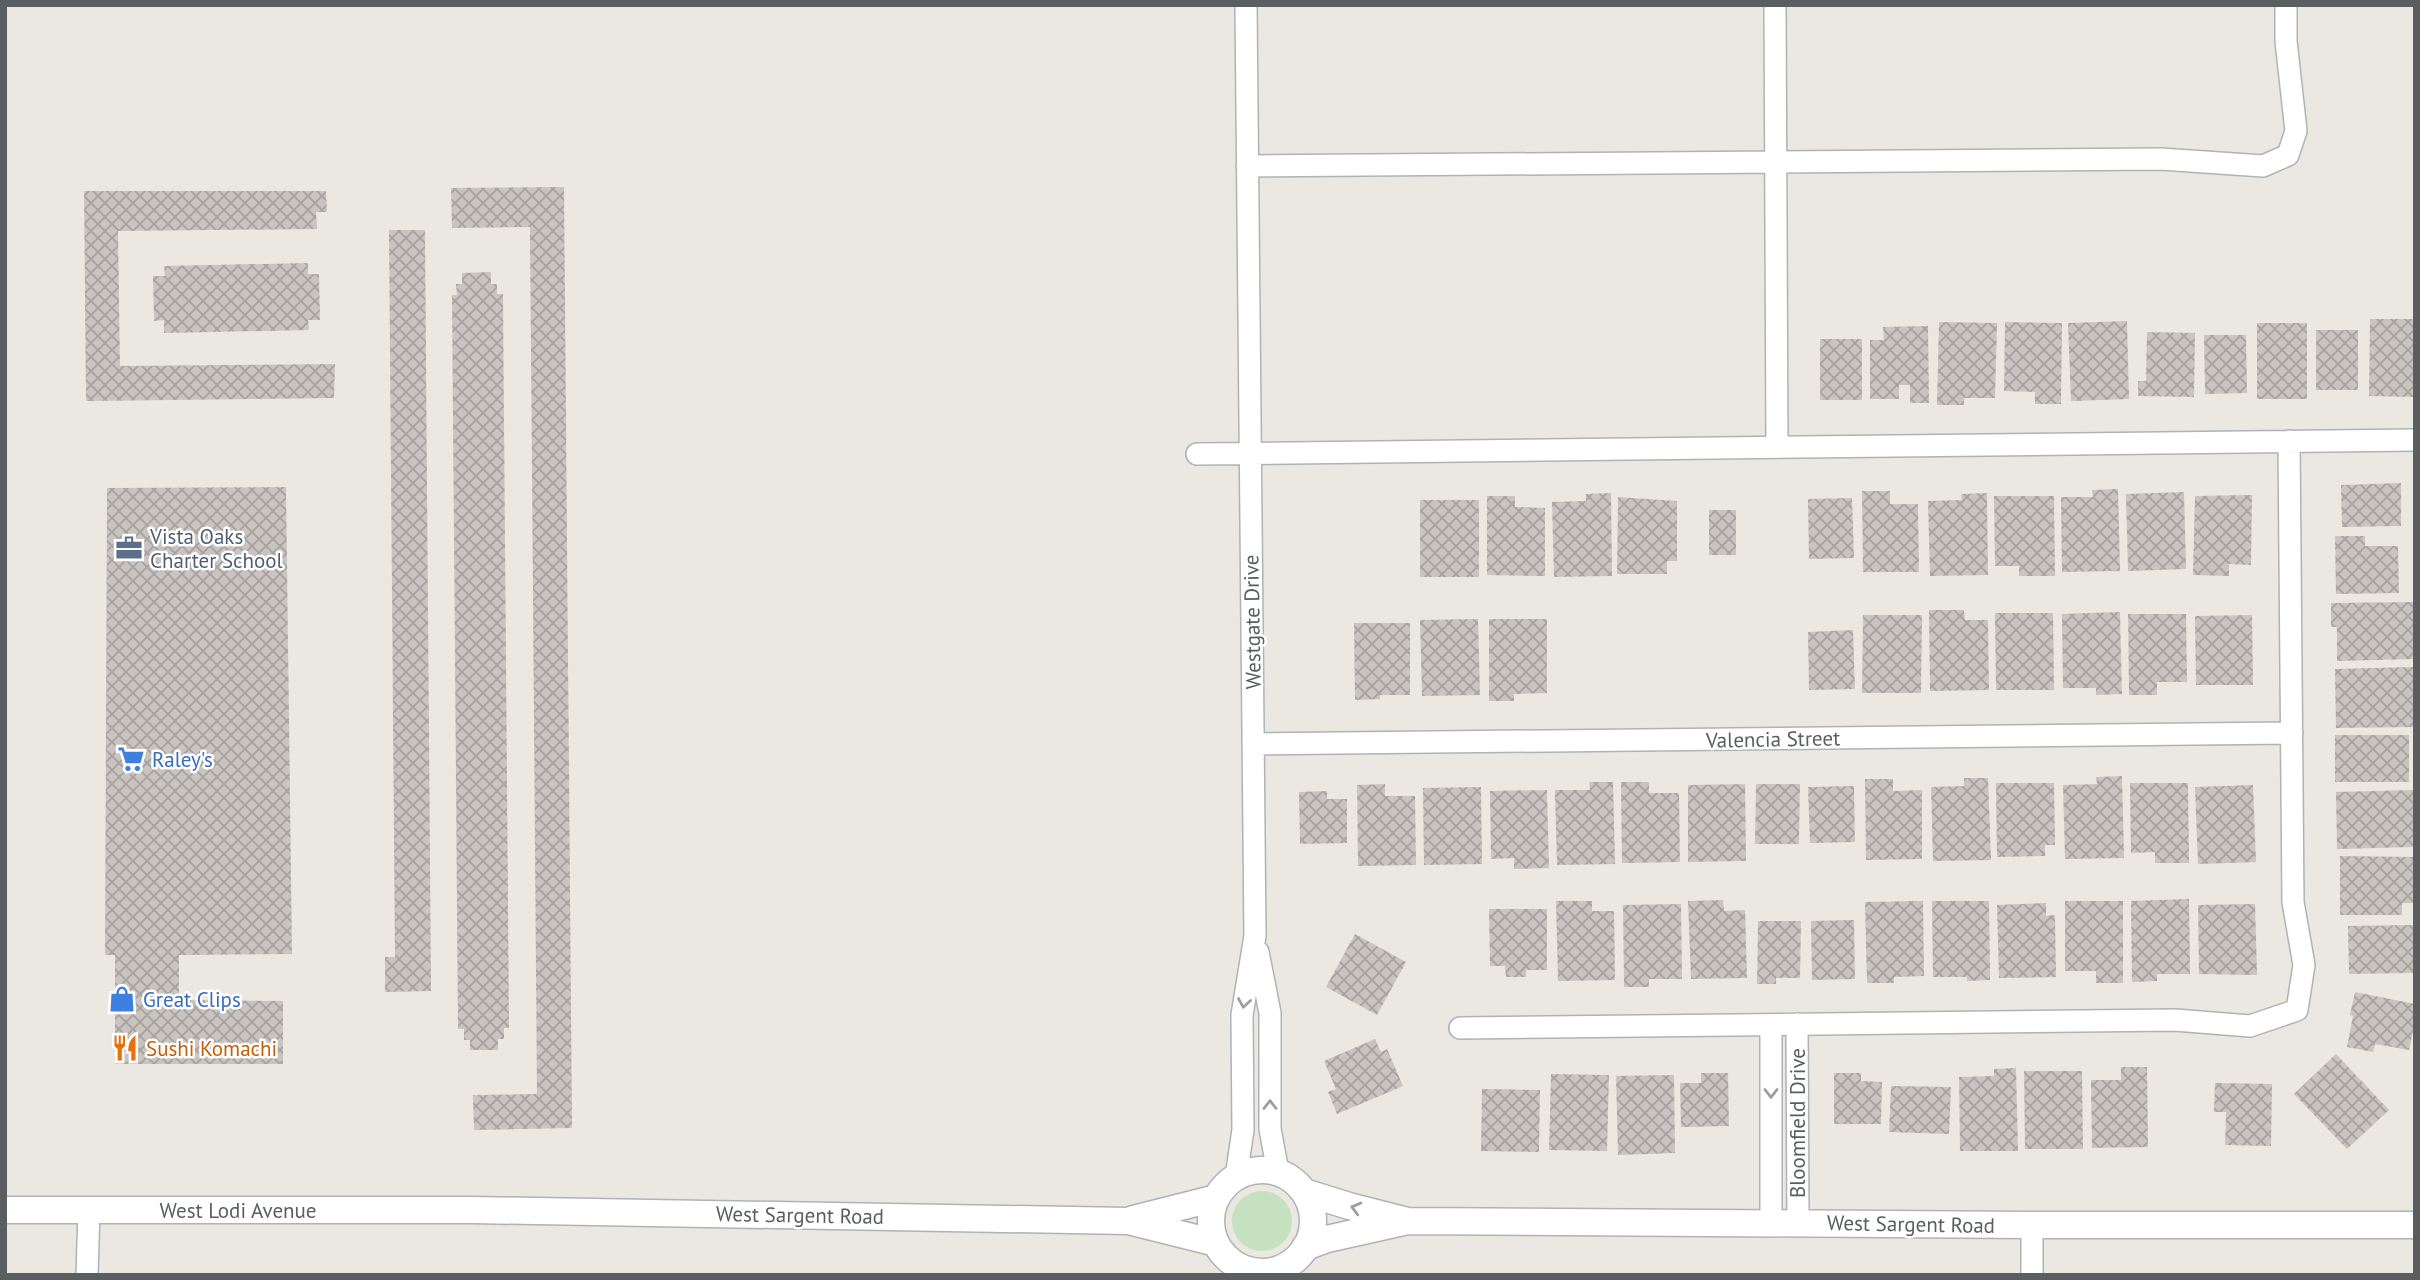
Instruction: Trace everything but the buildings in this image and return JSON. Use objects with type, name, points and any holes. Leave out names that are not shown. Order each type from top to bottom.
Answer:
[{"type":"street","name":"Westgate Drive","points":[[1236,1177],[1243,1130],[1242,1015],[1255,936],[1246,5]]},
{"type":"street","points":[[1775,5],[1777,446]]},
{"type":"street","points":[[1247,166],[2161,159],[2263,166],[2288,155],[2296,131],[2286,41],[2286,5]]},
{"type":"street","points":[[1197,454],[2415,440]]},
{"type":"street","points":[[1460,1028],[2175,1020],[2250,1026],[2297,1010],[2304,965],[2293,902],[2290,441]]},
{"type":"street","name":"Valencia Street","points":[[1253,744],[2292,733]]},
{"type":"street","name":"Westgate Drive","points":[[1255,936],[1270,1013],[1270,1129],[1278,1172]]},
{"type":"street","name":"Bloomfield Drive","points":[[1797,1024],[1798,1223]]},
{"type":"street","name":"Bloomfield Drive","points":[[1771,1025],[1771,1223]]},
{"type":"street","points":[[1249,1171],[1278,1172],[1293,1180],[1311,1205],[1311,1234],[1293,1262],[1273,1270],[1243,1271],[1227,1258],[1216,1243],[1211,1228],[1211,1213],[1216,1198],[1228,1182],[1249,1171]]},
{"type":"street","name":"West Sargent Road","points":[[1304,1192],[1408,1221]]},
{"type":"street","name":"West Sargent Road","points":[[1128,1220],[1216,1198]]},
{"type":"street","name":"West Lodi Avenue","points":[[5,1210],[471,1210]]},
{"type":"street","points":[[87,1275],[89,1210]]},
{"type":"street","name":"West Sargent Road","points":[[471,1210],[1128,1220],[1216,1243]]},
{"type":"street","name":"West Sargent Road","points":[[1293,1262],[1326,1239],[1408,1221],[2032,1225],[2415,1224]]},
{"type":"street","points":[[2032,1225],[2032,1275]]},
{"type":"green space","points":[[1262,1191],[1283,1200],[1292,1221],[1283,1242],[1262,1251],[1241,1242],[1232,1221],[1241,1200]]},
{"type":"place","name":"Vista Oaks Charter School","points":[[129,548]]},
{"type":"place","name":"Raley's","points":[[131,759]]},
{"type":"place","name":"Great Clips","points":[[122,999]]},
{"type":"place","name":"Sushi Komachi","points":[[125,1048]]}]
